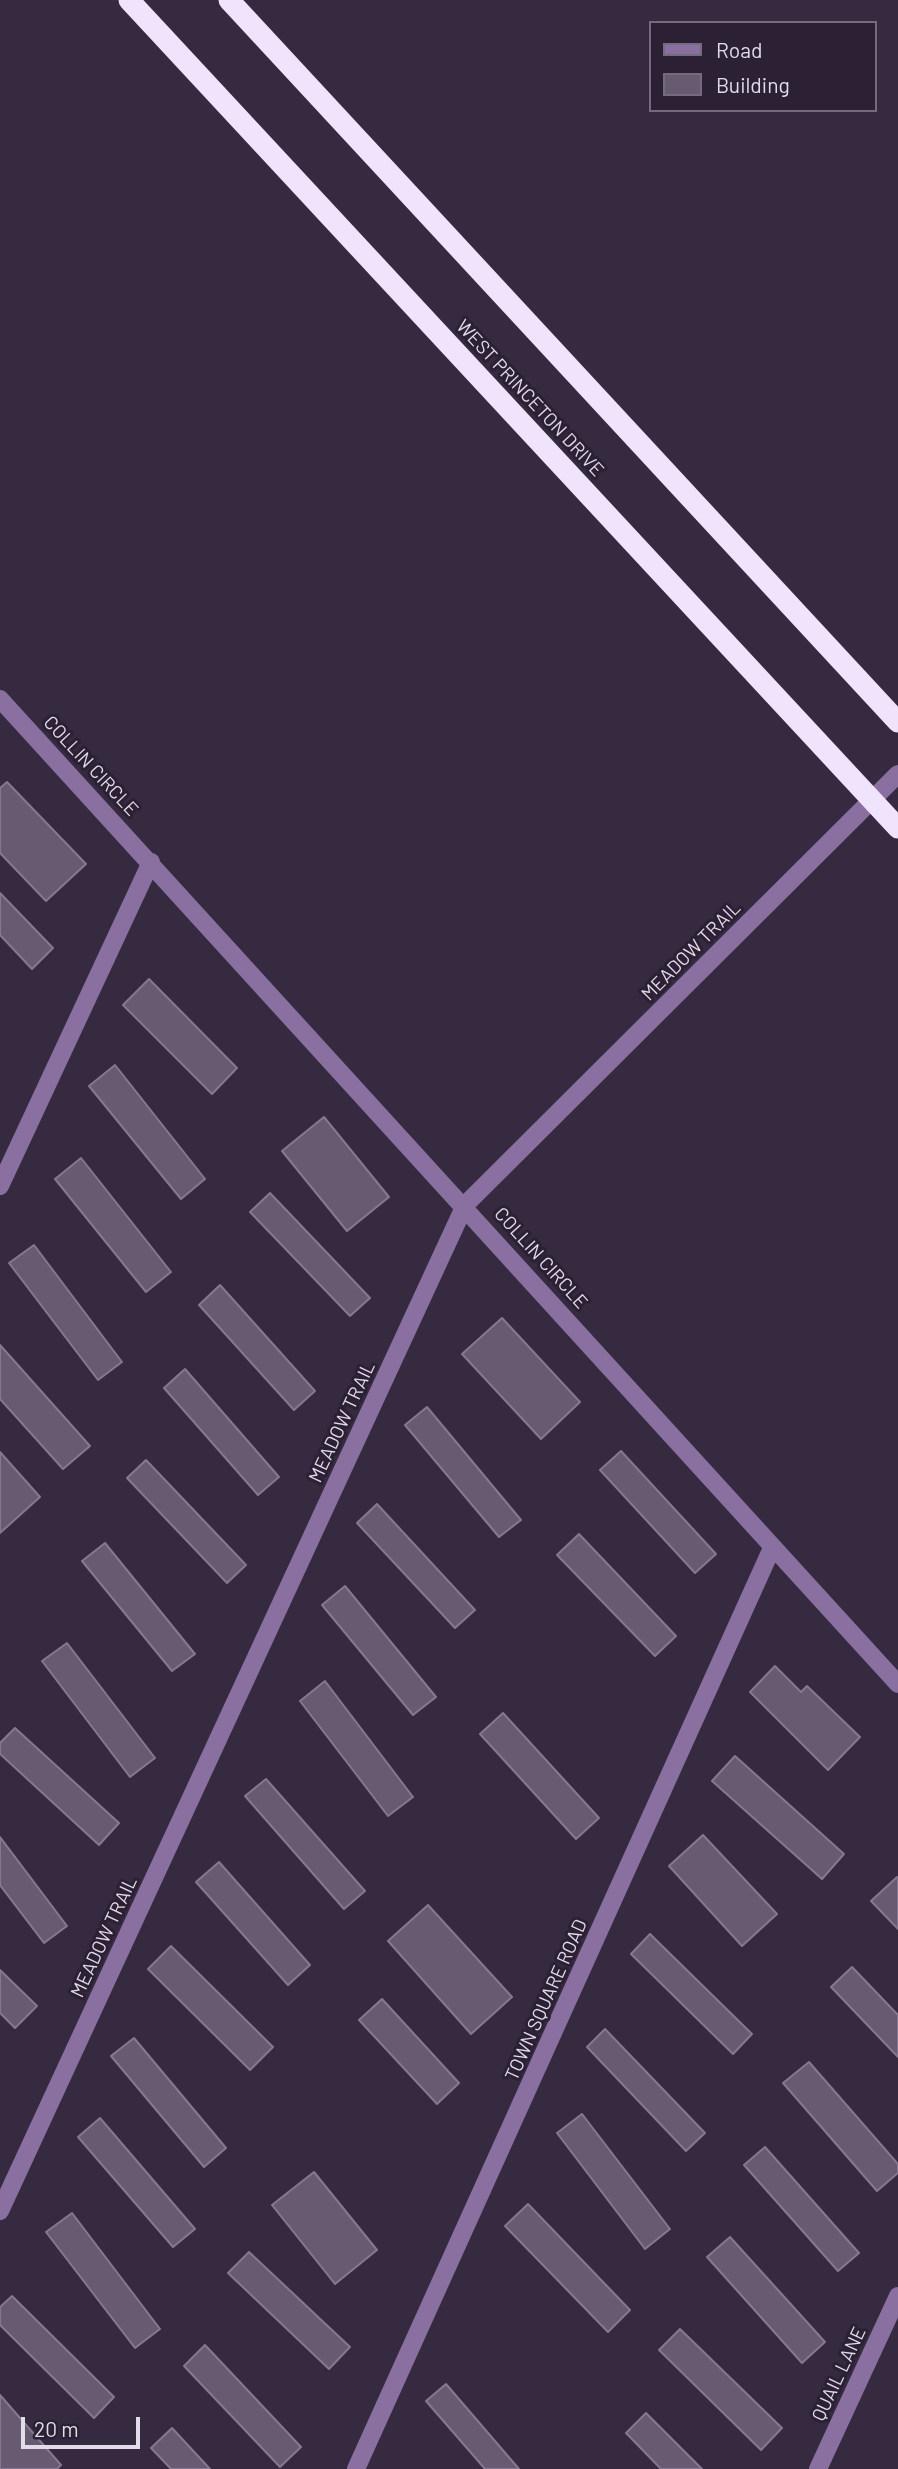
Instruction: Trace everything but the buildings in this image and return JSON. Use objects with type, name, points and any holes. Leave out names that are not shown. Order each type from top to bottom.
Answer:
[{"type":"highway","name":"WEST PRINCETON DRIVE","points":[[129,0],[898,828]]},
{"type":"highway","points":[[229,0],[898,722]]},
{"type":"street","name":"COLLIN CIRCLE","points":[[0,699],[465,1205],[772,1548],[898,1684]]},
{"type":"street","name":"MEADOW TRAIL","points":[[0,2211],[465,1205],[898,774]]},
{"type":"street","points":[[0,1186],[150,862]]},
{"type":"street","name":"TOWN SQUARE ROAD","points":[[356,2469],[772,1548]]},
{"type":"street","name":"QUAIL LANE","points":[[818,2469],[898,2296]]}]
